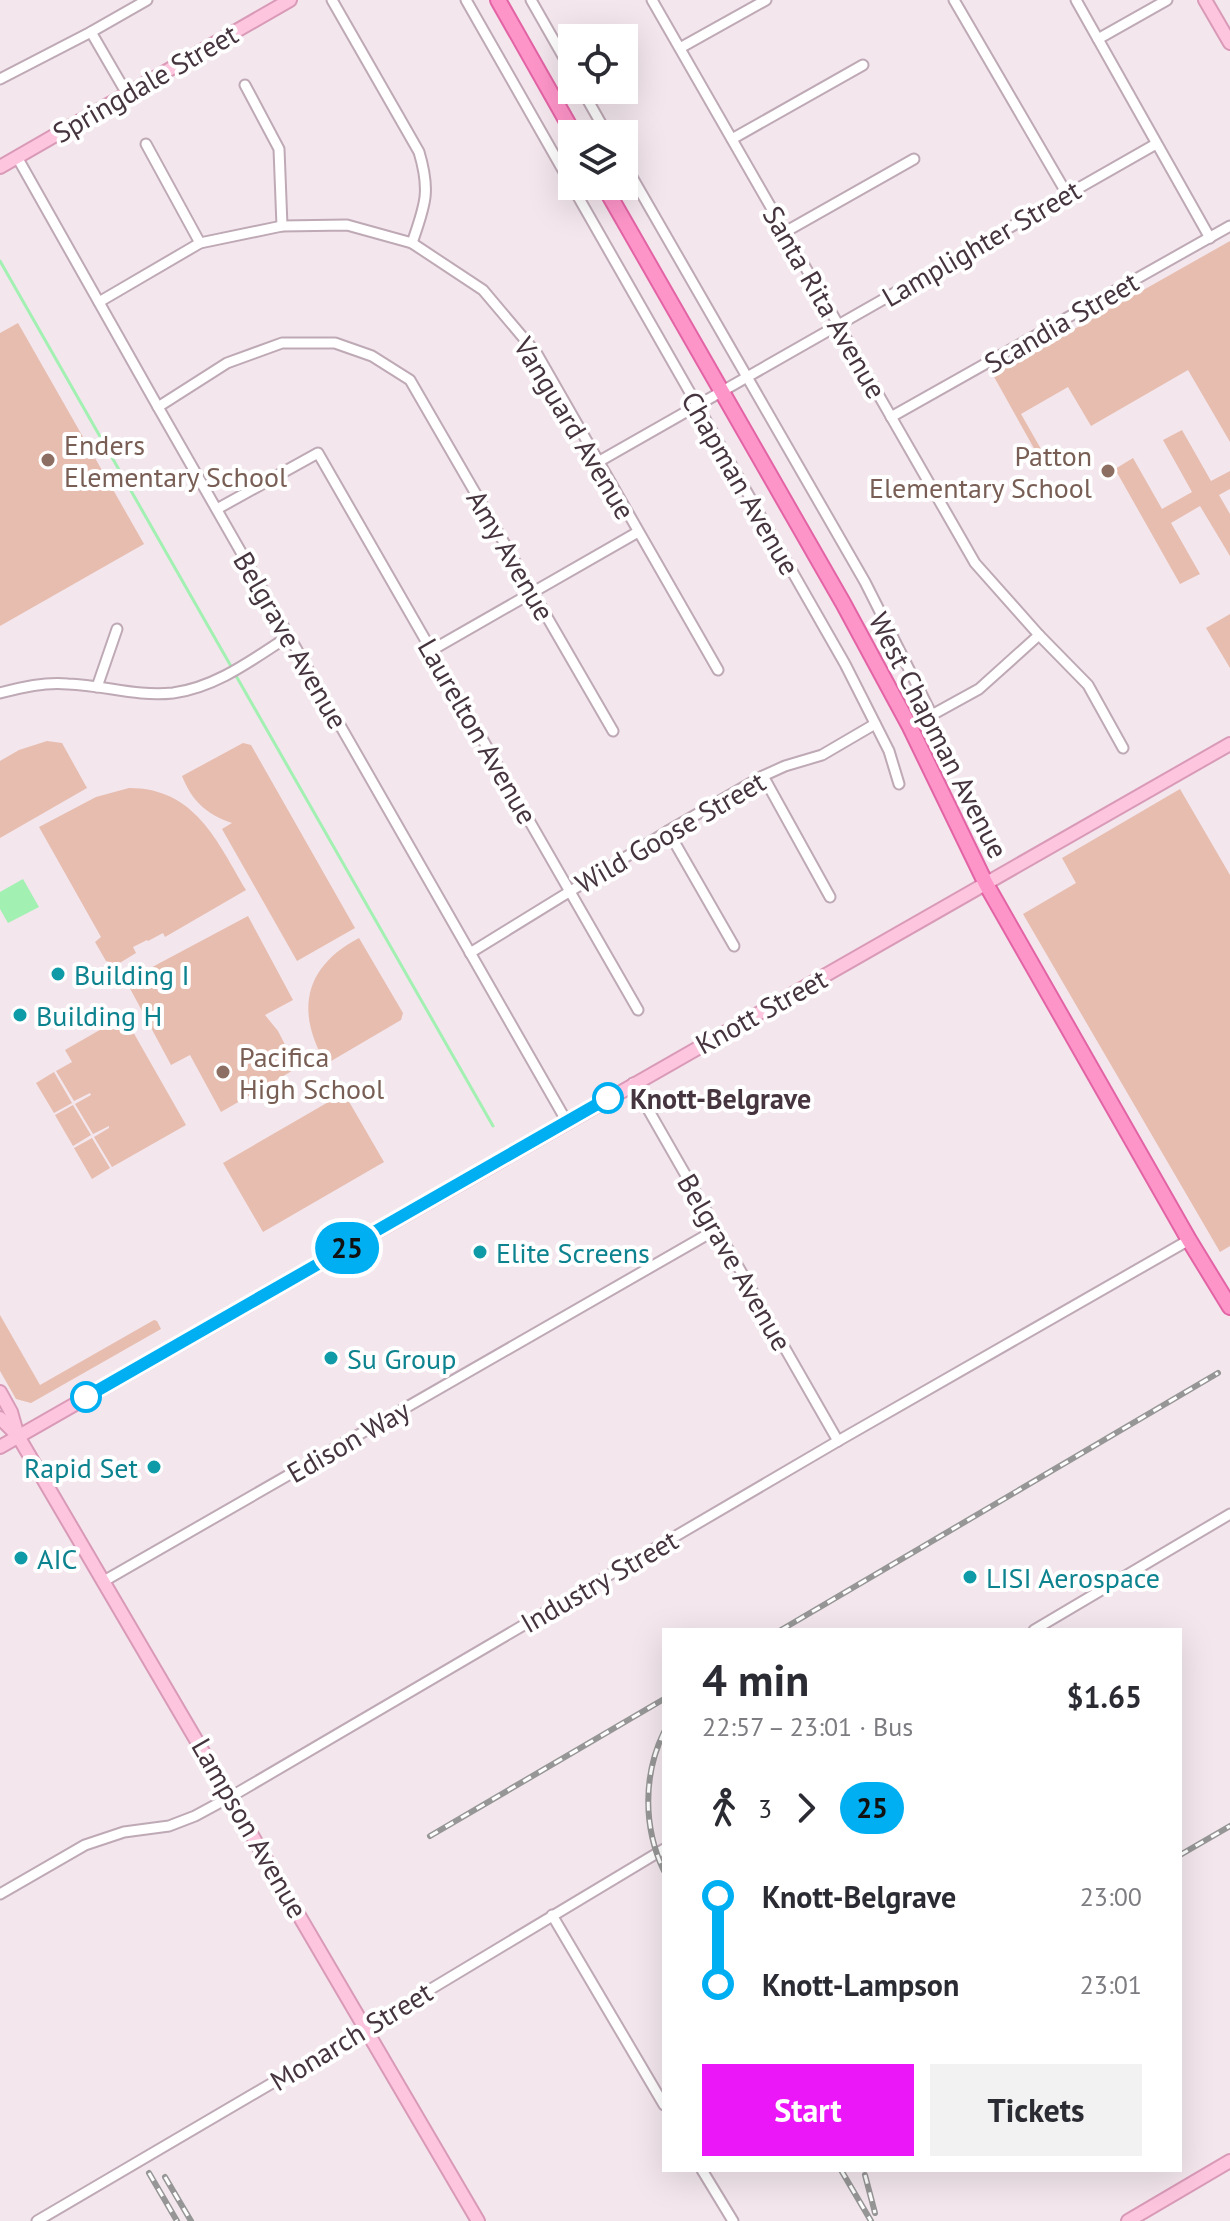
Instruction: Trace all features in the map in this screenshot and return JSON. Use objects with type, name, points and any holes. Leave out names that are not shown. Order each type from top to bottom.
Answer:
[{"type":"main road","name":"Springdale Street","points":[[0,167],[290,0]]},
{"type":"main road","points":[[498,0],[566,120]]},
{"type":"main road","points":[[1205,0],[1230,43]]},
{"type":"main road","name":"West Chapman Avenue","points":[[612,200],[843,603],[910,727],[986,884],[1230,1307]]},
{"type":"main road","name":"Knott Street","points":[[0,1447],[1230,744]]},
{"type":"main road","name":"Lampson Avenue","points":[[0,1392],[11,1412],[18,1436]]},
{"type":"main road","name":"Lampson Avenue","points":[[0,1418],[18,1436],[232,1796],[478,2221]]},
{"type":"main road","points":[[1128,2221],[1230,2161]]},
{"type":"street","points":[[0,79],[147,0]]},
{"type":"street","name":"Chapman Avenue","points":[[466,0],[558,161]]},
{"type":"street","points":[[531,0],[558,47]]},
{"type":"street","name":"Santa Rita Avenue","points":[[652,0],[975,563],[1088,685],[1123,748]]},
{"type":"street","points":[[680,48],[766,0]]},
{"type":"street","points":[[954,0],[1067,194]]},
{"type":"street","points":[[1076,0],[1210,238]]},
{"type":"street","points":[[1098,39],[1167,0]]},
{"type":"street","points":[[337,2],[419,152],[427,176],[426,202],[412,243]]},
{"type":"street","points":[[91,32],[127,94]]},
{"type":"street","points":[[732,139],[863,65]]},
{"type":"street","points":[[245,85],[279,149],[282,226]]},
{"type":"street","points":[[146,144],[200,243]]},
{"type":"street","name":"Lamplighter Street","points":[[598,462],[1156,144]]},
{"type":"street","name":"Belgrave Avenue","points":[[17,157],[567,1122]]},
{"type":"street","points":[[785,232],[914,159]]},
{"type":"street","name":"Chapman Avenue","points":[[638,187],[865,582],[932,715]]},
{"type":"street","name":"Chapman Avenue","points":[[580,200],[845,664],[889,751],[899,784]]},
{"type":"street","name":"Vanguard Avenue","points":[[99,302],[200,243],[282,226],[347,225],[412,243],[483,290],[537,354],[718,670]]},
{"type":"street","name":"Scandia Street","points":[[891,417],[1230,226]]},
{"type":"street","name":"Amy Avenue","points":[[158,407],[227,363],[282,343],[335,343],[372,356],[410,380],[613,731]]},
{"type":"street","name":"Laurelton Avenue","points":[[217,509],[318,453],[638,1010]]},
{"type":"street","points":[[432,650],[638,532]]},
{"type":"street","points":[[97,687],[117,629]]},
{"type":"street","points":[[910,727],[979,689],[1039,635]]},
{"type":"street","points":[[0,693],[47,683],[129,693],[174,692],[223,677],[289,636]]},
{"type":"street","name":"Wild Goose Street","points":[[470,953],[763,776],[822,755],[875,724]]},
{"type":"street","points":[[763,776],[830,897]]},
{"type":"street","points":[[668,831],[734,946]]},
{"type":"street","name":"Belgrave Avenue","points":[[633,1083],[838,1441]]},
{"type":"street","name":"Edison Way","points":[[104,1581],[717,1229]]},
{"type":"street","name":"Industry Street","points":[[0,1894],[85,1845],[124,1832],[169,1826],[232,1796],[838,1441],[1189,1240]]},
{"type":"street","points":[[1037,1628],[1230,1514]]},
{"type":"street","name":"Monarch Street","points":[[37,2221],[662,1850]]},
{"type":"street","points":[[552,1915],[662,2102]]},
{"type":"street","points":[[703,2172],[733,2221]]},
{"type":"shaded area","points":[[1230,241],[1230,442],[1188,370],[1091,426],[1068,387],[1021,414],[1041,449],[1036,452],[993,375]]},
{"type":"shaded area","name":"Enders Elementary School","points":[[18,323],[144,544],[0,626],[0,333]]},
{"type":"shaded area","points":[[1182,430],[1211,481],[1230,471],[1230,489],[1219,495],[1230,514],[1230,556],[1200,506],[1171,523],[1200,574],[1180,584],[1115,469],[1133,458],[1162,509],[1192,492],[1163,440]]},
{"type":"shaded area","points":[[1230,614],[1230,668],[1206,628]]},
{"type":"shaded area","points":[[47,741],[62,743],[87,788],[0,838],[0,761],[19,750]]},
{"type":"shaded area","points":[[243,743],[251,745],[355,928],[297,961],[222,829],[232,823],[201,806],[182,776]]},
{"type":"shaded area","points":[[129,788],[152,790],[187,807],[214,836],[246,890],[165,937],[163,933],[133,947],[136,953],[118,964],[106,961],[95,942],[101,937],[39,827],[96,797]]},
{"type":"shaded area","points":[[1180,789],[1230,875],[1230,1246],[1220,1252],[1023,914],[1076,883],[1062,858]]},
{"type":"shaded area","points":[[23,879],[39,907],[8,923],[0,909],[0,892]]},
{"type":"shaded area","points":[[248,916],[293,1000],[265,1015],[278,1031],[297,1068],[221,1112],[190,1055],[171,1065],[126,981]]},
{"type":"shaded area","points":[[359,938],[403,1013],[401,1020],[326,1064],[310,1026],[310,992],[326,962]]},
{"type":"shaded area","points":[[124,1016],[186,1125],[112,1167],[94,1137],[109,1126],[93,1134],[75,1104],[90,1093],[74,1101],[56,1071],[72,1062],[65,1050]]},
{"type":"shaded area","points":[[54,1072],[72,1103],[54,1113],[36,1083]]},
{"type":"shaded area","points":[[344,1093],[384,1162],[263,1232],[223,1163]]},
{"type":"shaded area","points":[[73,1105],[91,1135],[73,1146],[55,1115]]},
{"type":"shaded area","points":[[92,1138],[110,1168],[92,1179],[74,1148]]},
{"type":"shaded area","points":[[0,1315],[40,1385],[154,1320],[161,1329],[31,1403],[16,1399],[0,1371]]},
{"type":"waterway","points":[[0,261],[232,668]]},
{"type":"waterway","points":[[235,674],[493,1126]]},
{"type":"railway","points":[[784,1628],[1218,1373]]},
{"type":"railway","points":[[430,1836],[662,1700]]},
{"type":"railway","points":[[662,1737],[652,1766],[648,1801],[652,1837],[662,1866]]},
{"type":"railway","points":[[1182,1854],[1230,1826]]},
{"type":"railway","points":[[842,2172],[871,2221]]},
{"type":"railway","points":[[149,2173],[177,2221]]},
{"type":"railway","points":[[865,2175],[875,2213]]},
{"type":"railway","points":[[165,2177],[191,2221]]},
{"type":"bus line","name":"25","points":[[86,1397],[608,1098]]},
{"type":"place","name":"Enders Elementary School","points":[[48,460]]},
{"type":"place","name":"Patton Elementary School","points":[[1108,471]]},
{"type":"place","name":"Building I","points":[[58,974]]},
{"type":"place","name":"Building H","points":[[20,1015]]},
{"type":"place","name":"Pacifica High School","points":[[223,1072]]},
{"type":"place","name":"Knott-Belgrave","points":[[608,1098]]},
{"type":"place","name":"Elite Screens","points":[[480,1252]]},
{"type":"place","name":"Su Group","points":[[331,1358]]},
{"type":"place","name":"Rapid Set","points":[[154,1467]]},
{"type":"place","name":"AIC","points":[[21,1558]]},
{"type":"place","name":"LISI Aerospace","points":[[970,1577]]}]
